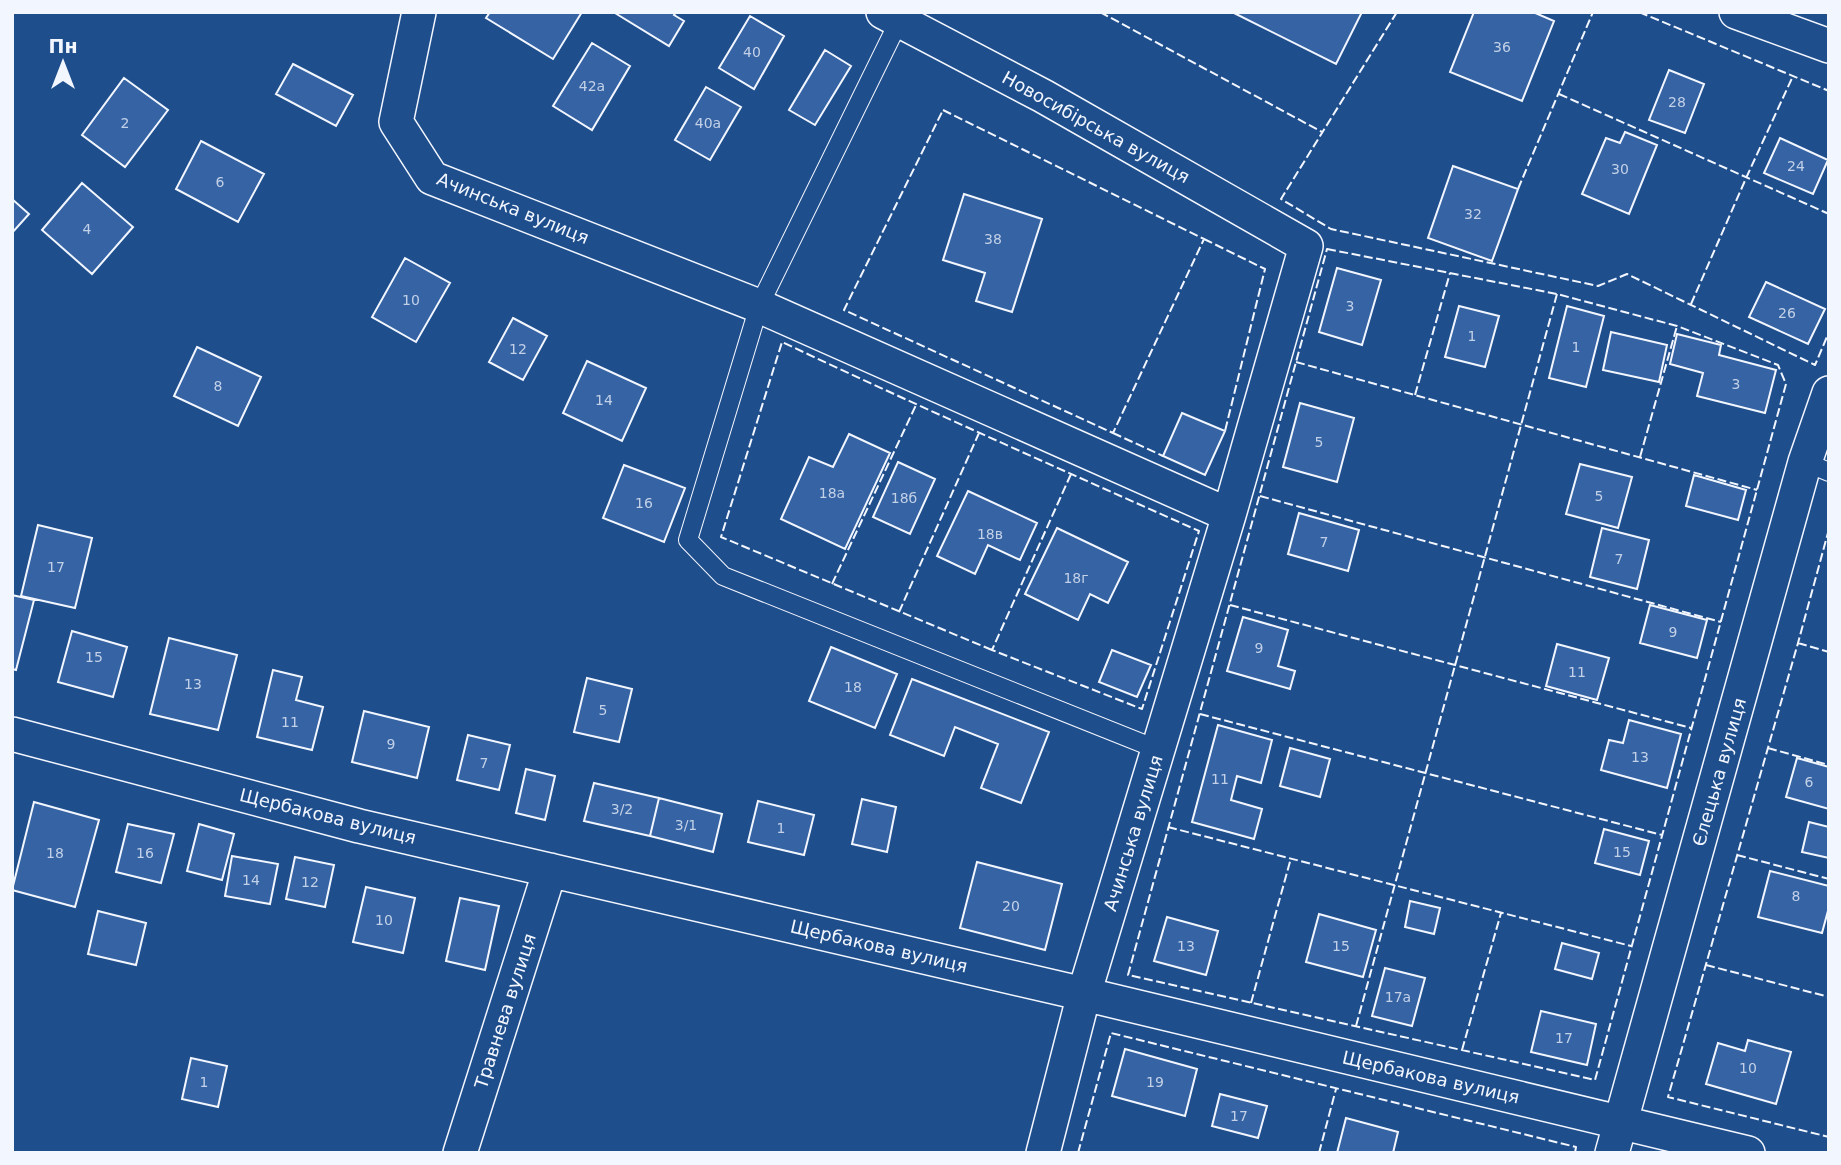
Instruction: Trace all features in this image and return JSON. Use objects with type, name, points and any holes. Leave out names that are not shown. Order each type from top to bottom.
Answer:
[{"type":"street","name":"Ачинська вулиця","points":[[419,12],[397,122],[432,178],[759,306],[1229,515]]},
{"type":"street","points":[[1736,12],[1829,46]]},
{"type":"street","name":"Новосибірська вулиця","points":[[891,17],[1043,96],[1306,246]]},
{"type":"street","name":"Ачинська вулиця","points":[[1043,1153],[1084,994],[1229,515],[1306,246]]},
{"type":"street","name":"Єлецька вулиця","points":[[1616,1138],[1817,467],[1829,393]]},
{"type":"street","name":"Щербакова вулиця","points":[[12,734],[359,825],[1084,994],[1616,1138],[1748,1153]]},
{"type":"street","name":"Травнева вулиця","points":[[460,1153],[550,870]]},
{"type":"lane","points":[[891,17],[759,306],[688,540],[723,576],[1159,750]]},
{"type":"building","points":[[490,12],[582,12],[553,59],[486,18]]},
{"type":"building","points":[[676,12],[674,15],[684,21],[669,46],[615,13]]},
{"type":"building","points":[[1232,12],[1362,12],[1336,64]]},
{"type":"building","points":[[1474,12],[1533,12],[1554,21],[1522,101],[1450,72]]},
{"type":"building","points":[[750,16],[784,36],[754,89],[719,68]]},
{"type":"building","points":[[592,43],[630,66],[592,130],[553,106]]},
{"type":"building","points":[[825,50],[851,66],[815,125],[789,110]]},
{"type":"building","points":[[293,64],[353,95],[336,126],[276,94]]},
{"type":"building","points":[[1669,70],[1704,84],[1685,133],[1649,120]]},
{"type":"building","points":[[124,78],[168,110],[125,167],[82,135]]},
{"type":"building","points":[[706,87],[741,107],[710,160],[675,140]]},
{"type":"building","points":[[1625,132],[1657,145],[1629,214],[1582,194],[1606,138],[1620,143]]},
{"type":"building","points":[[1780,138],[1828,160],[1813,194],[1764,173]]},
{"type":"building","points":[[201,141],[264,174],[238,222],[176,189]]},
{"type":"building","points":[[1453,166],[1518,189],[1492,261],[1428,238]]},
{"type":"building","points":[[82,183],[133,227],[92,274],[42,230]]},
{"type":"building","points":[[964,194],[1042,219],[1012,312],[976,301],[985,273],[943,260]]},
{"type":"building","points":[[12,199],[29,214],[12,233]]},
{"type":"building","points":[[405,258],[450,283],[416,342],[372,317]]},
{"type":"building","points":[[1337,268],[1381,280],[1362,345],[1319,332]]},
{"type":"building","points":[[1766,282],[1825,309],[1808,344],[1749,317]]},
{"type":"building","points":[[1459,306],[1499,316],[1485,367],[1445,357]]},
{"type":"building","points":[[1567,306],[1604,316],[1586,387],[1549,378]]},
{"type":"building","points":[[513,318],[547,336],[523,380],[489,362]]},
{"type":"building","points":[[1611,332],[1667,345],[1659,382],[1603,370]]},
{"type":"building","points":[[1677,334],[1721,345],[1719,355],[1776,370],[1765,413],[1697,396],[1703,373],[1670,364]]},
{"type":"building","points":[[197,347],[261,377],[238,426],[174,396]]},
{"type":"building","points":[[587,361],[646,388],[622,441],[563,413]]},
{"type":"building","points":[[1300,403],[1354,418],[1337,482],[1283,467]]},
{"type":"building","points":[[1182,413],[1225,431],[1205,475],[1163,456]]},
{"type":"building","points":[[849,434],[890,453],[845,549],[781,519],[809,457],[833,467]]},
{"type":"building","points":[[898,462],[935,479],[910,534],[873,517]]},
{"type":"building","points":[[1580,464],[1632,477],[1618,528],[1566,514]]},
{"type":"building","points":[[624,465],[685,488],[664,542],[603,518]]},
{"type":"building","points":[[1694,475],[1746,490],[1738,520],[1686,506]]},
{"type":"building","points":[[968,491],[1037,523],[1020,560],[988,545],[975,574],[937,556]]},
{"type":"building","points":[[1299,513],[1359,530],[1348,571],[1288,554]]},
{"type":"building","points":[[38,525],[92,538],[75,608],[21,596]]},
{"type":"building","points":[[1057,528],[1128,562],[1108,603],[1090,594],[1078,620],[1025,594]]},
{"type":"building","points":[[1602,528],[1649,540],[1637,589],[1590,577]]},
{"type":"building","points":[[12,595],[34,600],[16,670],[12,669]]},
{"type":"building","points":[[1650,605],[1707,620],[1697,658],[1640,643]]},
{"type":"building","points":[[1243,617],[1288,630],[1278,666],[1295,671],[1290,689],[1227,671]]},
{"type":"building","points":[[72,631],[127,647],[113,697],[58,682]]},
{"type":"building","points":[[169,638],[237,655],[218,730],[150,714]]},
{"type":"building","points":[[1557,644],[1609,658],[1597,700],[1546,686]]},
{"type":"building","points":[[831,647],[897,674],[875,728],[809,701]]},
{"type":"building","points":[[1112,650],[1151,665],[1137,697],[1099,682]]},
{"type":"building","points":[[273,670],[302,677],[296,700],[323,707],[312,750],[257,737]]},
{"type":"building","points":[[587,678],[632,689],[619,742],[574,732]]},
{"type":"building","points":[[912,679],[1049,732],[1021,803],[981,788],[998,744],[955,727],[944,756],[890,735]]},
{"type":"building","points":[[364,711],[429,727],[417,778],[352,762]]},
{"type":"building","points":[[1629,720],[1681,734],[1667,788],[1601,770],[1609,740],[1623,743]]},
{"type":"building","points":[[1218,725],[1272,740],[1261,783],[1237,776],[1231,800],[1262,809],[1254,839],[1192,822]]},
{"type":"building","points":[[468,735],[510,745],[499,790],[457,780]]},
{"type":"building","points":[[1290,748],[1330,759],[1320,797],[1280,786]]},
{"type":"building","points":[[1797,758],[1829,767],[1829,809],[1786,797]]},
{"type":"building","points":[[526,769],[555,776],[545,820],[516,813]]},
{"type":"building","points":[[594,783],[659,798],[650,836],[584,821]]},
{"type":"building","points":[[659,798],[722,814],[713,852],[650,836]]},
{"type":"building","points":[[862,799],[896,807],[887,852],[852,844]]},
{"type":"building","points":[[758,801],[814,815],[804,855],[748,842]]},
{"type":"building","points":[[34,802],[99,820],[75,907],[12,890]]},
{"type":"building","points":[[1809,822],[1829,827],[1829,858],[1802,852]]},
{"type":"building","points":[[128,824],[174,834],[161,883],[116,872]]},
{"type":"building","points":[[199,824],[234,834],[222,880],[187,871]]},
{"type":"building","points":[[1604,829],[1649,841],[1640,875],[1595,863]]},
{"type":"building","points":[[232,856],[278,864],[270,904],[225,896]]},
{"type":"building","points":[[295,857],[334,865],[325,907],[286,899]]},
{"type":"building","points":[[977,862],[1062,884],[1045,950],[960,928]]},
{"type":"building","points":[[1770,871],[1829,886],[1829,907],[1822,933],[1758,917]]},
{"type":"building","points":[[366,887],[415,898],[403,953],[353,942]]},
{"type":"building","points":[[460,898],[499,906],[485,970],[446,961]]},
{"type":"building","points":[[1410,901],[1440,908],[1434,934],[1405,927]]},
{"type":"building","points":[[98,911],[146,923],[136,965],[88,954]]},
{"type":"building","points":[[1319,914],[1376,930],[1363,977],[1306,962]]},
{"type":"building","points":[[1167,917],[1218,931],[1206,975],[1154,961]]},
{"type":"building","points":[[1562,943],[1599,953],[1592,979],[1555,969]]},
{"type":"building","points":[[1385,968],[1425,978],[1412,1026],[1372,1016]]},
{"type":"building","points":[[1541,1011],[1596,1024],[1587,1065],[1531,1052]]},
{"type":"building","points":[[1748,1040],[1791,1052],[1776,1104],[1706,1084],[1718,1043],[1745,1051]]},
{"type":"building","points":[[1125,1049],[1197,1069],[1185,1116],[1112,1096]]},
{"type":"building","points":[[191,1058],[227,1066],[218,1107],[182,1099]]},
{"type":"building","points":[[1220,1094],[1267,1106],[1258,1138],[1212,1126]]},
{"type":"building","points":[[1346,1118],[1398,1132],[1393,1153],[1337,1153]]},
{"type":"fence","points":[[1100,12],[1322,132]]},
{"type":"fence","points":[[1397,12],[1281,199],[1331,229],[1598,286],[1627,274],[1815,365],[1829,332]]},
{"type":"fence","points":[[1518,189],[1593,12]]},
{"type":"fence","points":[[1639,12],[1829,91]]},
{"type":"fence","points":[[1691,304],[1793,76]]},
{"type":"fence","points":[[1559,94],[1829,214]]},
{"type":"fence","points":[[943,110],[1204,239],[1113,433],[844,310],[943,110]]},
{"type":"fence","points":[[1204,239],[1265,269],[1225,431]]},
{"type":"fence","points":[[1327,249],[1557,294],[1677,326],[1778,365],[1786,384],[1595,1080],[1128,975],[1327,249]]},
{"type":"fence","points":[[1415,395],[1450,273]]},
{"type":"fence","points":[[1356,1026],[1557,294]]},
{"type":"fence","points":[[1640,457],[1677,326]]},
{"type":"fence","points":[[992,650],[721,537],[782,342],[1199,531],[1142,709],[992,650],[1071,474]]},
{"type":"fence","points":[[1296,362],[1757,490]]},
{"type":"fence","points":[[832,584],[916,405]]},
{"type":"fence","points":[[899,612],[979,433]]},
{"type":"fence","points":[[1113,433],[1163,456]]},
{"type":"fence","points":[[1260,496],[1721,622]]},
{"type":"fence","points":[[1829,529],[1668,1097],[1829,1137]]},
{"type":"fence","points":[[1230,605],[1691,728]]},
{"type":"fence","points":[[1798,643],[1829,652]]},
{"type":"fence","points":[[1200,714],[1662,835]]},
{"type":"fence","points":[[1768,748],[1829,765]]},
{"type":"fence","points":[[1168,827],[1631,946]]},
{"type":"fence","points":[[1737,855],[1829,879]]},
{"type":"fence","points":[[1251,1003],[1291,858]]},
{"type":"fence","points":[[1462,1050],[1501,913]]},
{"type":"fence","points":[[1706,965],[1829,997]]},
{"type":"fence","points":[[1078,1153],[1111,1033],[1576,1147],[1575,1153]]},
{"type":"fence","points":[[1319,1153],[1336,1089]]}]
